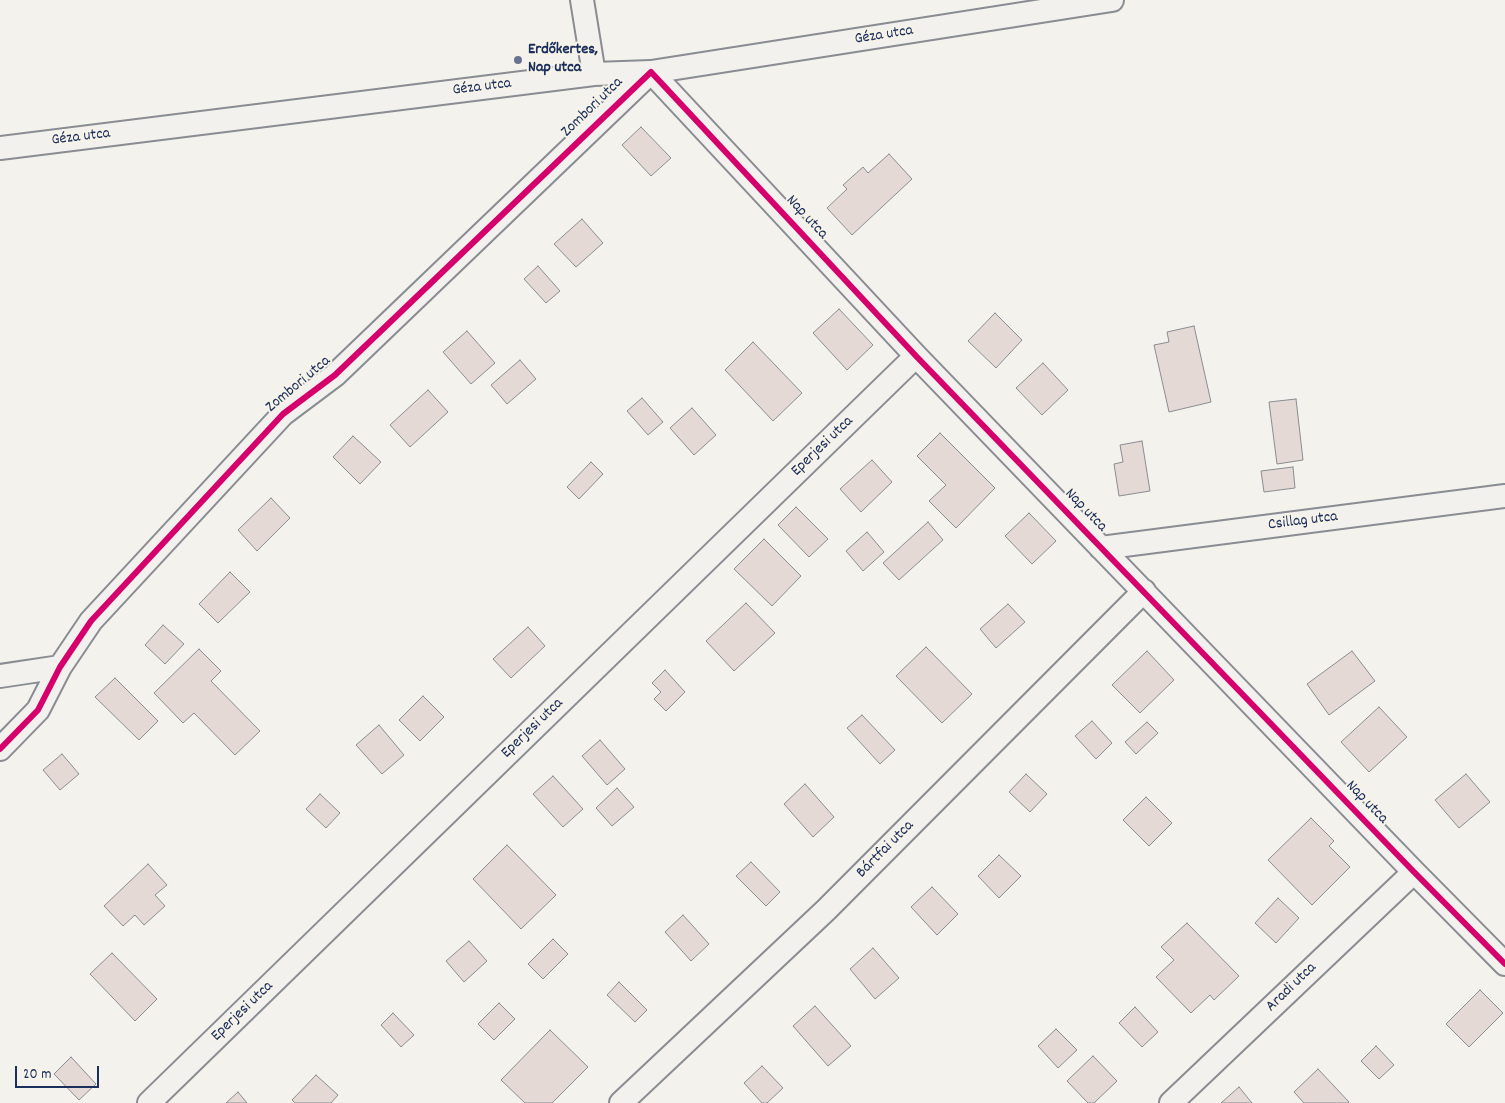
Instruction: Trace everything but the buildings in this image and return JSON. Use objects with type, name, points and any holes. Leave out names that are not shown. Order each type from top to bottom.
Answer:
[{"type":"street","points":[[582,0],[594,74]]},
{"type":"street","name":"Géza utca","points":[[0,148],[594,74],[651,72],[1112,0]]},
{"type":"street","name":"Nap utca","points":[[651,72],[916,356],[1505,964]]},
{"type":"street","name":"Zombori utca","points":[[0,749],[38,710],[60,667],[91,621],[283,414],[335,375],[651,72]]},
{"type":"street","name":"Eperjesi utca","points":[[149,1103],[916,356]]},
{"type":"street","name":"Csillag utca","points":[[1101,548],[1505,496]]},
{"type":"street","name":"Bártfai utca","points":[[621,1103],[826,910],[1144,591]]},
{"type":"street","points":[[0,676],[60,667]]},
{"type":"street","name":"Aradi utca","points":[[1171,1103],[1414,872]]},
{"type":"cycle path","points":[[0,749],[38,710],[60,667],[91,621],[283,414],[335,375],[651,72],[916,356],[1505,964]]},
{"type":"place","name":"Erdőkertes, Nap utca","points":[[518,60]]}]
